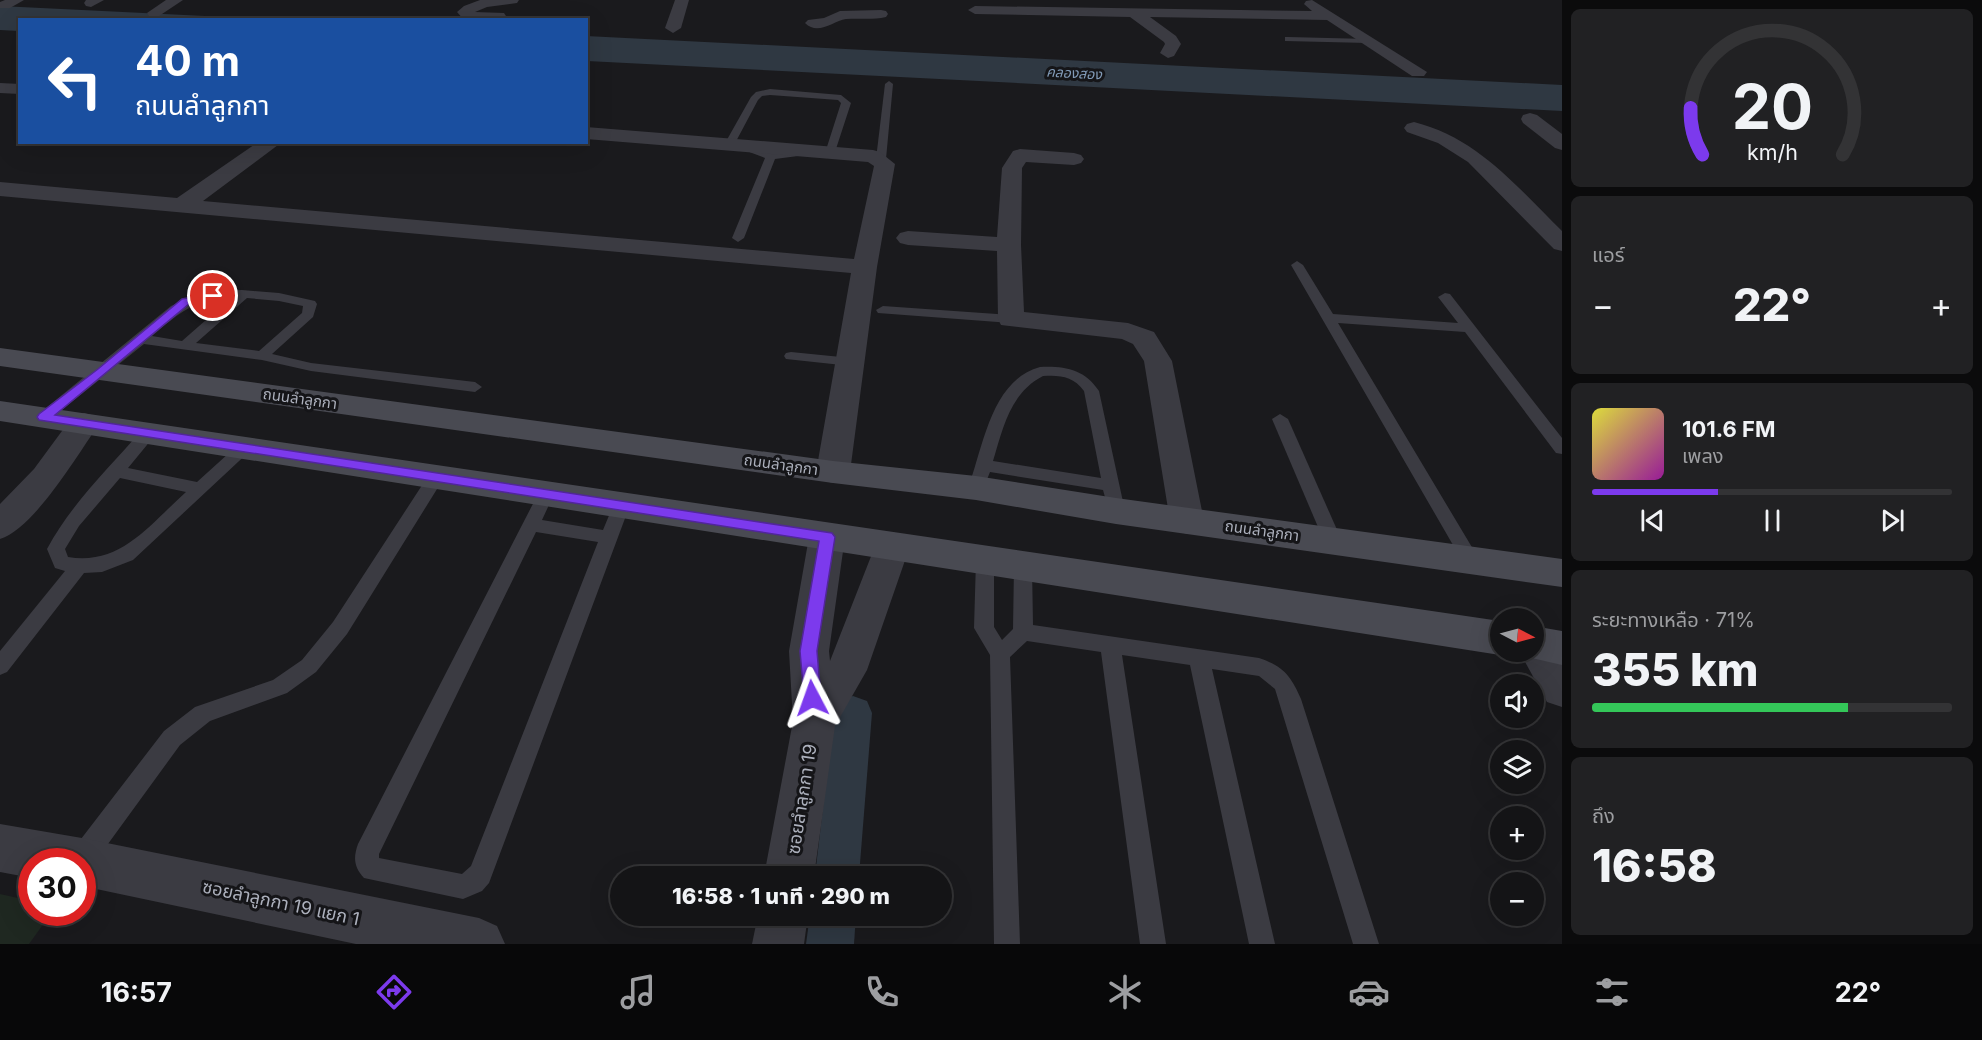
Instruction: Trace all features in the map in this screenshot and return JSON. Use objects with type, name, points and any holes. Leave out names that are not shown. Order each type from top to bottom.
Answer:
[{"type":"main road","name":"ถนนลำลูกกา","points":[[0,357],[833,472],[981,477],[1114,498],[1187,520],[1562,573]]},
{"type":"main road","points":[[0,411],[1490,637]]},
{"type":"street","points":[[153,13],[176,0]]},
{"type":"street","points":[[513,0],[498,18],[464,14],[474,6],[513,0]]},
{"type":"street","points":[[673,28],[682,0]]},
{"type":"street","points":[[1088,0],[1099,12]]},
{"type":"street","points":[[1234,0],[1254,15]]},
{"type":"street","points":[[1304,0],[1418,72]]},
{"type":"street","points":[[813,23],[827,22],[840,15],[879,7],[885,32]]},
{"type":"street","points":[[975,10],[1330,16]]},
{"type":"street","points":[[1134,13],[1170,39],[1173,44],[1168,53]]},
{"type":"street","points":[[0,88],[18,89]]},
{"type":"street","points":[[1530,119],[1562,144]]},
{"type":"street","points":[[1414,128],[1444,139],[1475,158],[1562,244]]},
{"type":"street","points":[[588,134],[873,156],[881,159],[885,164],[865,267],[833,472]]},
{"type":"street","points":[[182,205],[269,144]]},
{"type":"street","points":[[1074,159],[1020,155],[1012,168],[1011,319],[1128,331],[1144,338],[1158,361],[1187,520]]},
{"type":"street","points":[[0,189],[865,267]]},
{"type":"street","points":[[908,238],[1010,245]]},
{"type":"street","points":[[0,526],[46,477],[84,423]]},
{"type":"street","points":[[814,721],[809,651],[827,537]]},
{"type":"street","points":[[814,721],[847,670],[892,546]]},
{"type":"street","points":[[1544,660],[1562,689]]},
{"type":"street","name":"ซอยลำลูกกา 19","points":[[791,866],[814,721]]},
{"type":"street","points":[[0,848],[18,851]]},
{"type":"street","name":"ซอยลำลูกกา 19 แยก 1","points":[[96,865],[479,944]]},
{"type":"street","points":[[778,944],[781,926]]},
{"type":"lane","points":[[1288,39],[1368,41]]},
{"type":"lane","points":[[881,159],[889,84]]},
{"type":"lane","points":[[770,92],[841,98],[846,103],[818,152],[771,156],[752,153],[734,145],[754,99],[759,94],[770,92]]},
{"type":"lane","points":[[738,238],[771,156]]},
{"type":"lane","points":[[1297,265],[1470,559]]},
{"type":"lane","points":[[185,345],[244,294]]},
{"type":"lane","points":[[43,417],[103,372],[186,302],[198,297],[244,294],[297,299],[310,304],[308,314],[262,356]]},
{"type":"lane","points":[[1445,297],[1562,449]]},
{"type":"lane","points":[[883,310],[1011,319]]},
{"type":"lane","points":[[1329,318],[1469,328]]},
{"type":"lane","points":[[141,339],[262,356],[310,367],[475,387]]},
{"type":"lane","points":[[791,356],[851,362]]},
{"type":"lane","points":[[981,477],[1002,407],[1016,387],[1036,372],[1060,371],[1076,375],[1088,384],[1091,391],[1114,498]]},
{"type":"lane","points":[[1280,419],[1333,541]]},
{"type":"lane","points":[[148,434],[73,521],[56,549],[61,563],[79,567],[104,566],[127,555],[245,448]]},
{"type":"lane","points":[[116,471],[201,489]]},
{"type":"lane","points":[[91,848],[172,738],[203,714],[280,687],[309,666],[340,628],[436,477]]},
{"type":"lane","points":[[546,494],[367,853],[367,863],[373,869],[463,887],[473,882],[480,874],[621,505]]},
{"type":"lane","points":[[531,525],[608,537]]},
{"type":"lane","points":[[985,560],[984,628],[1000,654],[1007,944]]},
{"type":"lane","points":[[1000,654],[1023,632],[1023,566]]},
{"type":"lane","points":[[0,666],[79,567]]},
{"type":"lane","points":[[1023,632],[1270,670],[1284,683],[1366,944]]},
{"type":"lane","points":[[1110,645],[1153,944]]},
{"type":"lane","points":[[1199,658],[1262,944]]},
{"type":"shaded area","points":[[0,894],[18,898],[18,926],[42,926],[29,944],[0,944]]},
{"type":"water","points":[[0,6],[246,18],[18,18],[18,31],[0,30]]},
{"type":"water","name":"คลองสอง","points":[[588,36],[1562,85],[1562,111],[588,61]]},
{"type":"waterway","points":[[838,866],[853,713]]},
{"type":"waterway","points":[[830,944],[832,926]]},
{"type":"route","points":[[213,296],[198,297],[176,309],[103,372],[43,417],[827,537],[809,651],[812,698]]}]
